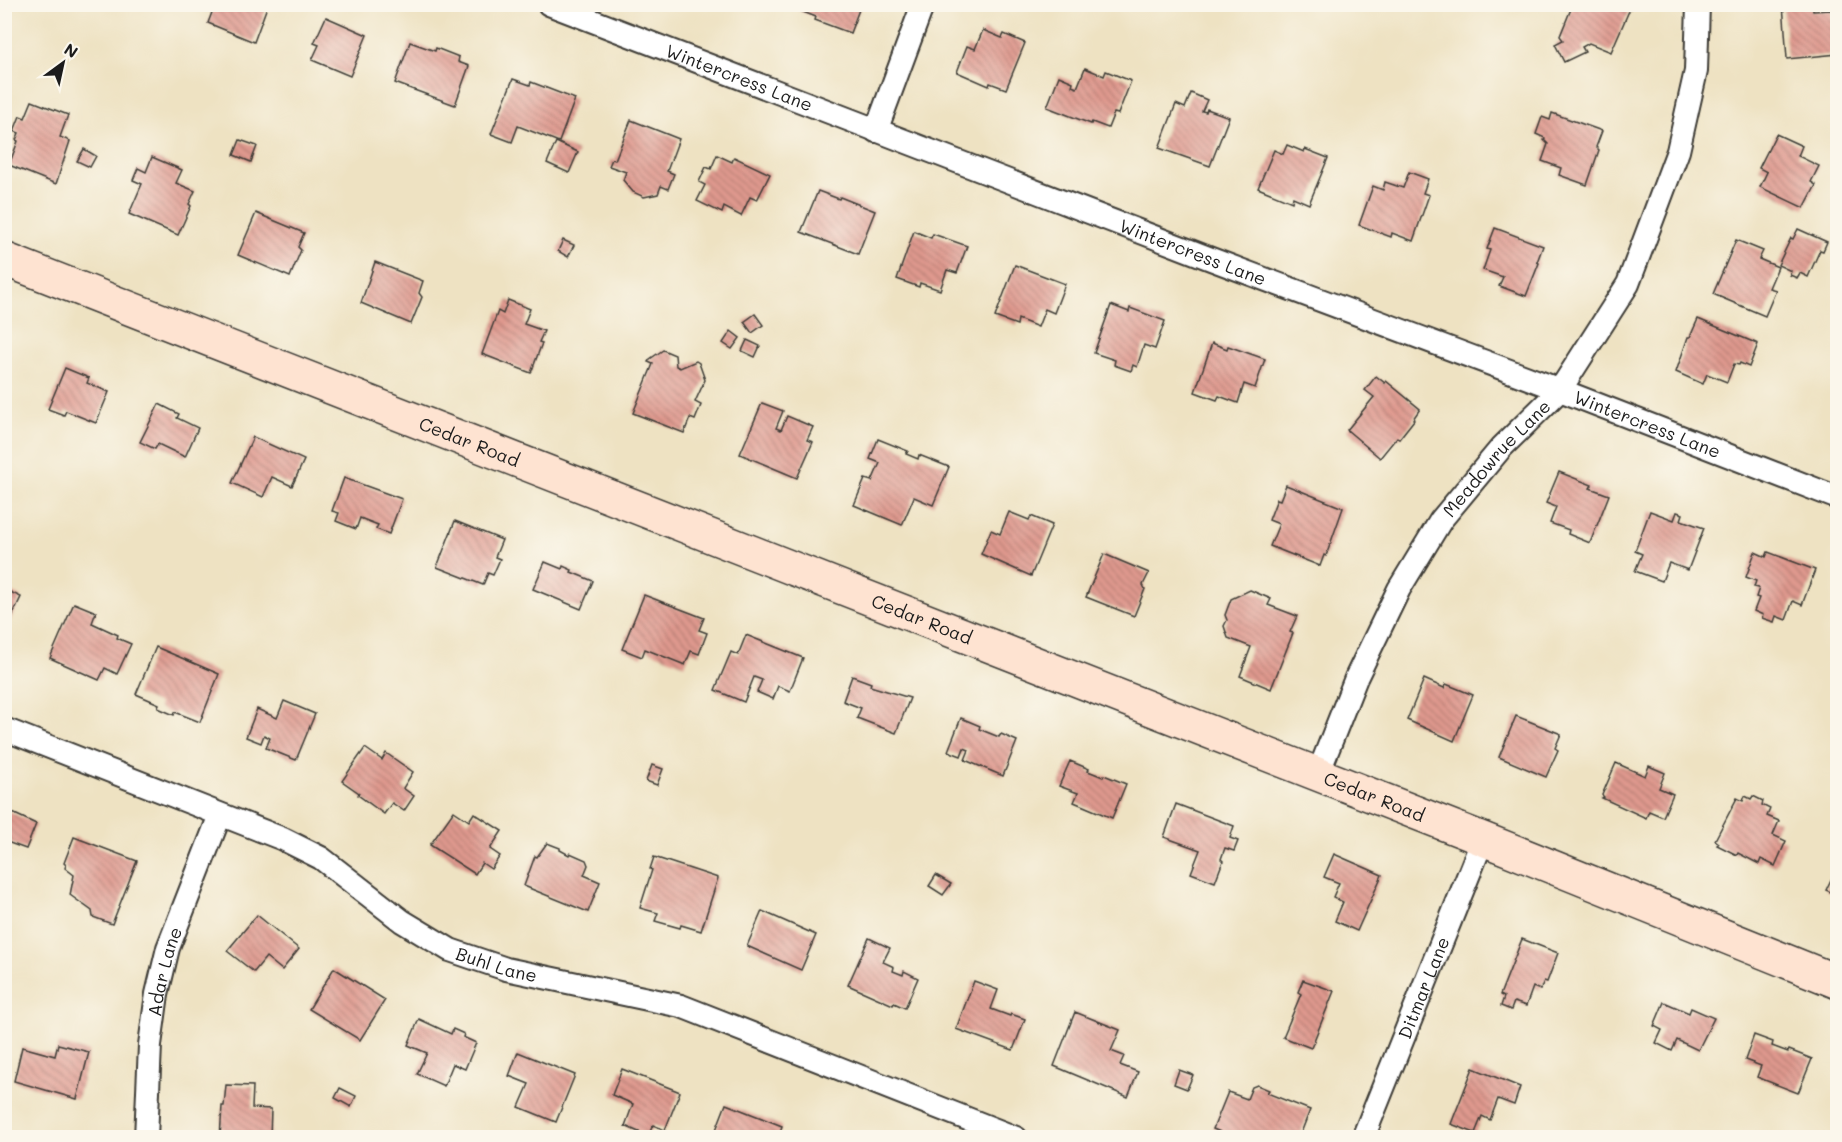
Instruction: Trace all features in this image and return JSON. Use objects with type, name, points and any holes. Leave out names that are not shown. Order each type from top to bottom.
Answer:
[{"type":"street","name":"Wintercress Lane","points":[[549,4],[1838,498]]},
{"type":"street","points":[[876,131],[923,4]]},
{"type":"street","name":"Meadowrue Lane","points":[[1318,774],[1356,678],[1399,589],[1441,520],[1501,448],[1560,390],[1628,284],[1678,151],[1696,70],[1698,4]]},
{"type":"street","name":"Cedar Road","points":[[4,258],[1483,838],[1838,982]]},
{"type":"street","name":"Buhl Lane","points":[[4,729],[284,839],[321,858],[402,921],[450,950],[506,969],[681,1006],[1016,1137]]},
{"type":"street","name":"Adar Lane","points":[[146,1137],[150,1045],[157,994],[168,948],[220,815]]},
{"type":"street","name":"Ditmar Lane","points":[[1363,1137],[1483,838]]},
{"type":"building","points":[[208,4],[268,4],[254,42],[208,23],[214,7]]},
{"type":"building","points":[[800,4],[854,4],[860,7],[850,33],[815,20],[816,17],[798,10]]},
{"type":"building","points":[[1573,4],[1632,4],[1611,52],[1589,43],[1582,47],[1585,52],[1564,62],[1555,44],[1563,40],[1560,36]]},
{"type":"building","points":[[1783,4],[1812,4],[1813,11],[1832,10],[1833,30],[1837,31],[1838,54],[1787,59]]},
{"type":"building","points":[[326,17],[367,35],[350,76],[312,60],[319,45],[314,43]]},
{"type":"building","points":[[983,30],[1002,38],[1004,34],[1025,43],[1006,89],[990,83],[989,86],[957,72],[967,46],[975,49]]},
{"type":"building","points":[[410,42],[435,51],[436,48],[459,57],[458,62],[469,66],[455,105],[395,83]]},
{"type":"building","points":[[1085,68],[1104,76],[1106,71],[1131,81],[1118,114],[1114,113],[1108,128],[1047,107],[1059,76],[1073,82],[1072,86],[1077,88]]},
{"type":"building","points":[[513,79],[530,85],[531,82],[575,99],[559,142],[518,126],[512,142],[491,134]]},
{"type":"building","points":[[1191,93],[1207,100],[1202,111],[1206,112],[1207,109],[1229,117],[1210,166],[1159,148],[1176,104],[1185,108]]},
{"type":"building","points":[[32,101],[68,115],[60,137],[70,141],[56,184],[9,165],[18,141],[16,140],[19,133],[14,131],[20,116],[25,118]]},
{"type":"building","points":[[1552,113],[1602,131],[1596,147],[1599,150],[1587,185],[1559,175],[1561,168],[1542,161],[1548,144],[1545,138],[1536,134],[1542,117],[1550,120]]},
{"type":"building","points":[[631,120],[679,139],[667,171],[674,174],[668,189],[661,186],[658,194],[644,197],[633,192],[623,180],[626,172],[609,166],[612,159],[615,160]]},
{"type":"building","points":[[1776,134],[1802,146],[1798,156],[1819,166],[1811,182],[1816,185],[1804,208],[1760,187],[1767,172],[1759,168]]},
{"type":"building","points":[[240,140],[257,146],[251,162],[234,155]]},
{"type":"building","points":[[556,142],[578,152],[569,173],[547,163]]},
{"type":"building","points":[[1287,145],[1328,158],[1309,204],[1293,197],[1292,202],[1258,188],[1274,150],[1283,154]]},
{"type":"building","points":[[84,149],[96,156],[90,167],[77,161]]},
{"type":"building","points":[[717,155],[732,162],[734,157],[770,174],[757,200],[750,197],[741,216],[724,207],[722,213],[697,201],[705,185],[699,182],[706,167],[711,169]]},
{"type":"building","points":[[152,157],[182,170],[176,183],[195,191],[178,235],[129,214],[142,184],[133,180],[138,168],[146,172]]},
{"type":"building","points":[[1409,172],[1428,179],[1423,193],[1429,195],[1413,241],[1392,233],[1391,237],[1359,225],[1373,186],[1383,190],[1385,182],[1403,188]]},
{"type":"building","points":[[818,191],[875,211],[858,254],[801,232]]},
{"type":"building","points":[[256,213],[304,233],[298,247],[301,250],[290,277],[238,255]]},
{"type":"building","points":[[1495,228],[1543,246],[1526,296],[1499,286],[1503,277],[1483,270],[1490,250],[1487,249]]},
{"type":"building","points":[[1798,229],[1827,242],[1823,251],[1820,250],[1808,277],[1800,273],[1797,278],[1790,275],[1791,271],[1778,265]]},
{"type":"building","points":[[914,231],[931,238],[933,234],[967,246],[957,273],[947,270],[940,290],[920,283],[919,287],[897,279]]},
{"type":"building","points":[[563,240],[574,245],[568,257],[558,251]]},
{"type":"building","points":[[1736,240],[1763,251],[1759,259],[1778,267],[1769,288],[1776,290],[1765,316],[1713,294]]},
{"type":"building","points":[[375,262],[423,281],[419,293],[422,297],[411,324],[361,303]]},
{"type":"building","points":[[1015,265],[1065,284],[1054,313],[1045,309],[1038,327],[1018,319],[1017,325],[995,317]]},
{"type":"building","points":[[508,300],[530,309],[524,324],[544,331],[531,373],[482,354],[498,311],[503,314]]},
{"type":"building","points":[[1111,305],[1129,312],[1130,308],[1165,321],[1155,349],[1144,345],[1137,367],[1133,365],[1131,371],[1114,365],[1115,360],[1094,353]]},
{"type":"building","points":[[755,314],[763,325],[752,333],[744,322]]},
{"type":"building","points":[[1698,319],[1758,344],[1749,367],[1740,363],[1739,365],[1734,364],[1727,382],[1707,374],[1703,384],[1676,372],[1688,337]]},
{"type":"building","points":[[731,331],[740,338],[732,349],[723,343]]},
{"type":"building","points":[[747,340],[760,346],[755,357],[742,351]]},
{"type":"building","points":[[1212,343],[1265,359],[1255,388],[1244,384],[1238,403],[1219,396],[1217,400],[1195,392]]},
{"type":"building","points":[[663,350],[675,355],[676,366],[680,368],[696,361],[699,363],[705,380],[695,402],[701,405],[695,420],[690,418],[684,433],[633,413],[653,364],[648,362]]},
{"type":"building","points":[[65,368],[89,378],[87,383],[109,392],[96,423],[66,411],[64,415],[48,409]]},
{"type":"building","points":[[1376,376],[1385,383],[1386,381],[1420,409],[1399,439],[1397,437],[1380,458],[1347,430],[1374,397],[1365,390]]},
{"type":"building","points":[[762,403],[783,411],[776,428],[781,430],[787,416],[813,427],[807,440],[813,442],[797,478],[740,454]]},
{"type":"building","points":[[159,404],[179,414],[177,418],[198,428],[185,457],[158,444],[155,449],[140,442]]},
{"type":"building","points":[[253,437],[304,460],[292,486],[272,477],[263,497],[232,483]]},
{"type":"building","points":[[878,439],[908,451],[906,454],[918,459],[919,455],[949,467],[933,505],[914,497],[902,525],[854,505],[865,479],[872,481],[880,463],[870,459]]},
{"type":"building","points":[[1559,472],[1592,485],[1590,488],[1609,495],[1590,543],[1568,534],[1569,530],[1550,523],[1556,507],[1546,503]]},
{"type":"building","points":[[344,478],[402,499],[389,534],[376,529],[378,525],[360,518],[356,529],[336,521],[339,513],[332,511]]},
{"type":"building","points":[[1286,485],[1343,508],[1326,556],[1324,555],[1320,566],[1270,546],[1279,524],[1269,520],[1277,499],[1280,500]]},
{"type":"building","points":[[1650,511],[1674,520],[1677,512],[1683,514],[1681,520],[1704,528],[1688,570],[1669,563],[1662,581],[1635,571],[1642,554],[1635,551]]},
{"type":"building","points":[[1009,512],[1029,520],[1031,516],[1052,525],[1031,576],[981,554],[991,530],[1000,534]]},
{"type":"building","points":[[455,521],[502,540],[495,557],[500,559],[493,575],[488,573],[483,585],[437,567]]},
{"type":"building","points":[[1755,552],[1766,557],[1768,552],[1815,570],[1802,605],[1793,601],[1786,620],[1776,616],[1774,622],[1762,618],[1763,615],[1754,611],[1759,598],[1756,597],[1759,588],[1754,587],[1756,581],[1746,577]]},
{"type":"building","points":[[1104,554],[1149,573],[1134,616],[1086,597]]},
{"type":"building","points":[[545,562],[562,569],[563,566],[593,581],[581,609],[533,589]]},
{"type":"building","points":[[4,589],[21,597],[4,633]]},
{"type":"building","points":[[1250,590],[1271,599],[1268,605],[1297,616],[1290,632],[1293,633],[1271,689],[1240,676],[1251,647],[1228,638],[1224,626],[1231,599]]},
{"type":"building","points":[[644,595],[704,618],[699,630],[707,633],[699,654],[691,651],[685,665],[645,649],[642,657],[622,649]]},
{"type":"building","points":[[74,603],[96,612],[92,623],[131,644],[117,674],[105,668],[99,680],[50,658]]},
{"type":"building","points":[[746,635],[803,658],[790,691],[778,686],[773,699],[757,692],[762,680],[754,677],[744,702],[715,690],[731,652],[738,655]]},
{"type":"building","points":[[156,647],[219,674],[200,722],[158,708],[159,704],[136,694]]},
{"type":"building","points":[[852,676],[871,683],[870,686],[910,698],[896,733],[857,718],[861,708],[843,701]]},
{"type":"building","points":[[1424,679],[1444,688],[1446,684],[1473,695],[1454,741],[1407,720]]},
{"type":"building","points":[[284,701],[315,714],[296,760],[266,748],[270,738],[264,735],[261,743],[246,737],[257,709],[277,718]]},
{"type":"building","points":[[1516,716],[1561,734],[1555,748],[1558,750],[1546,777],[1499,757]]},
{"type":"building","points":[[961,718],[980,726],[979,729],[999,737],[1001,734],[1017,741],[1003,776],[965,760],[969,750],[964,748],[961,756],[948,751]]},
{"type":"building","points":[[365,748],[382,760],[386,753],[413,772],[403,788],[414,796],[404,811],[392,803],[384,814],[342,781]]},
{"type":"building","points":[[1070,761],[1089,769],[1088,771],[1126,784],[1112,818],[1074,802],[1078,793],[1059,786]]},
{"type":"building","points":[[1616,763],[1645,776],[1649,766],[1665,773],[1659,788],[1673,794],[1663,817],[1649,811],[1646,818],[1602,798]]},
{"type":"building","points":[[652,765],[663,769],[657,785],[646,781]]},
{"type":"building","points":[[1745,796],[1751,799],[1753,796],[1763,801],[1762,805],[1770,809],[1767,816],[1779,821],[1773,835],[1786,841],[1775,866],[1761,859],[1759,864],[1717,845],[1719,843],[1715,840],[1737,798],[1743,801]]},
{"type":"building","points":[[1176,804],[1234,826],[1230,838],[1238,841],[1234,851],[1225,848],[1215,882],[1191,873],[1200,850],[1164,837]]},
{"type":"building","points":[[4,809],[36,824],[26,849],[4,841]]},
{"type":"building","points":[[454,811],[469,821],[474,813],[502,831],[490,849],[500,856],[491,869],[482,863],[475,874],[430,845]]},
{"type":"building","points":[[74,837],[137,861],[112,924],[93,917],[92,911],[70,895],[74,875],[65,868],[64,863]]},
{"type":"building","points":[[547,843],[560,848],[569,855],[570,853],[586,860],[588,865],[584,875],[600,882],[588,912],[524,886],[535,856],[537,857]]},
{"type":"building","points":[[1334,854],[1382,875],[1357,931],[1335,921],[1343,902],[1333,897],[1339,883],[1324,877]]},
{"type":"building","points":[[654,857],[718,878],[701,931],[655,921],[658,913],[640,908]]},
{"type":"building","points":[[1838,865],[1838,895],[1826,890]]},
{"type":"building","points":[[936,875],[951,884],[943,895],[929,886]]},
{"type":"building","points":[[762,911],[816,935],[801,970],[747,946]]},
{"type":"building","points":[[257,915],[299,949],[282,970],[266,957],[254,972],[227,951]]},
{"type":"building","points":[[869,938],[890,948],[883,962],[894,967],[893,971],[903,975],[904,971],[918,978],[905,1008],[848,985]]},
{"type":"building","points":[[1522,939],[1558,953],[1547,982],[1544,981],[1540,990],[1533,987],[1526,1006],[1514,1002],[1511,1010],[1501,1006],[1504,997],[1500,995]]},
{"type":"building","points":[[334,968],[385,1000],[360,1040],[309,1009]]},
{"type":"building","points":[[1303,980],[1334,991],[1311,1048],[1283,1037],[1301,994],[1298,992]]},
{"type":"building","points":[[974,981],[998,990],[991,1009],[1025,1019],[1013,1050],[956,1029]]},
{"type":"building","points":[[1664,1002],[1689,1013],[1691,1008],[1714,1018],[1698,1050],[1677,1040],[1672,1051],[1656,1043],[1662,1030],[1654,1026]]},
{"type":"building","points":[[1075,1012],[1120,1030],[1111,1051],[1124,1056],[1120,1065],[1138,1072],[1128,1097],[1054,1066]]},
{"type":"building","points":[[419,1019],[451,1034],[453,1029],[476,1043],[465,1069],[453,1064],[444,1086],[417,1074],[427,1053],[408,1045]]},
{"type":"building","points":[[1754,1035],[1773,1042],[1772,1046],[1812,1059],[1798,1093],[1757,1077],[1761,1066],[1745,1060]]},
{"type":"building","points":[[58,1044],[89,1052],[77,1099],[14,1081],[22,1047],[55,1056]]},
{"type":"building","points":[[518,1052],[575,1075],[556,1122],[519,1107],[529,1084],[509,1076]]},
{"type":"building","points":[[1473,1068],[1520,1087],[1514,1105],[1498,1099],[1490,1120],[1482,1116],[1475,1133],[1451,1124]]},
{"type":"building","points":[[622,1069],[680,1092],[665,1130],[653,1125],[648,1136],[625,1126],[633,1104],[612,1095]]},
{"type":"building","points":[[1179,1070],[1193,1075],[1187,1089],[1174,1084]]},
{"type":"building","points":[[226,1085],[253,1086],[252,1108],[271,1109],[270,1138],[220,1138]]},
{"type":"building","points":[[1257,1085],[1269,1090],[1267,1093],[1310,1110],[1299,1138],[1235,1138],[1213,1129],[1228,1092],[1247,1099],[1252,1087]]},
{"type":"building","points":[[340,1088],[356,1096],[351,1107],[335,1098]]},
{"type":"building","points":[[726,1104],[782,1126],[778,1138],[721,1138],[714,1135]]}]
